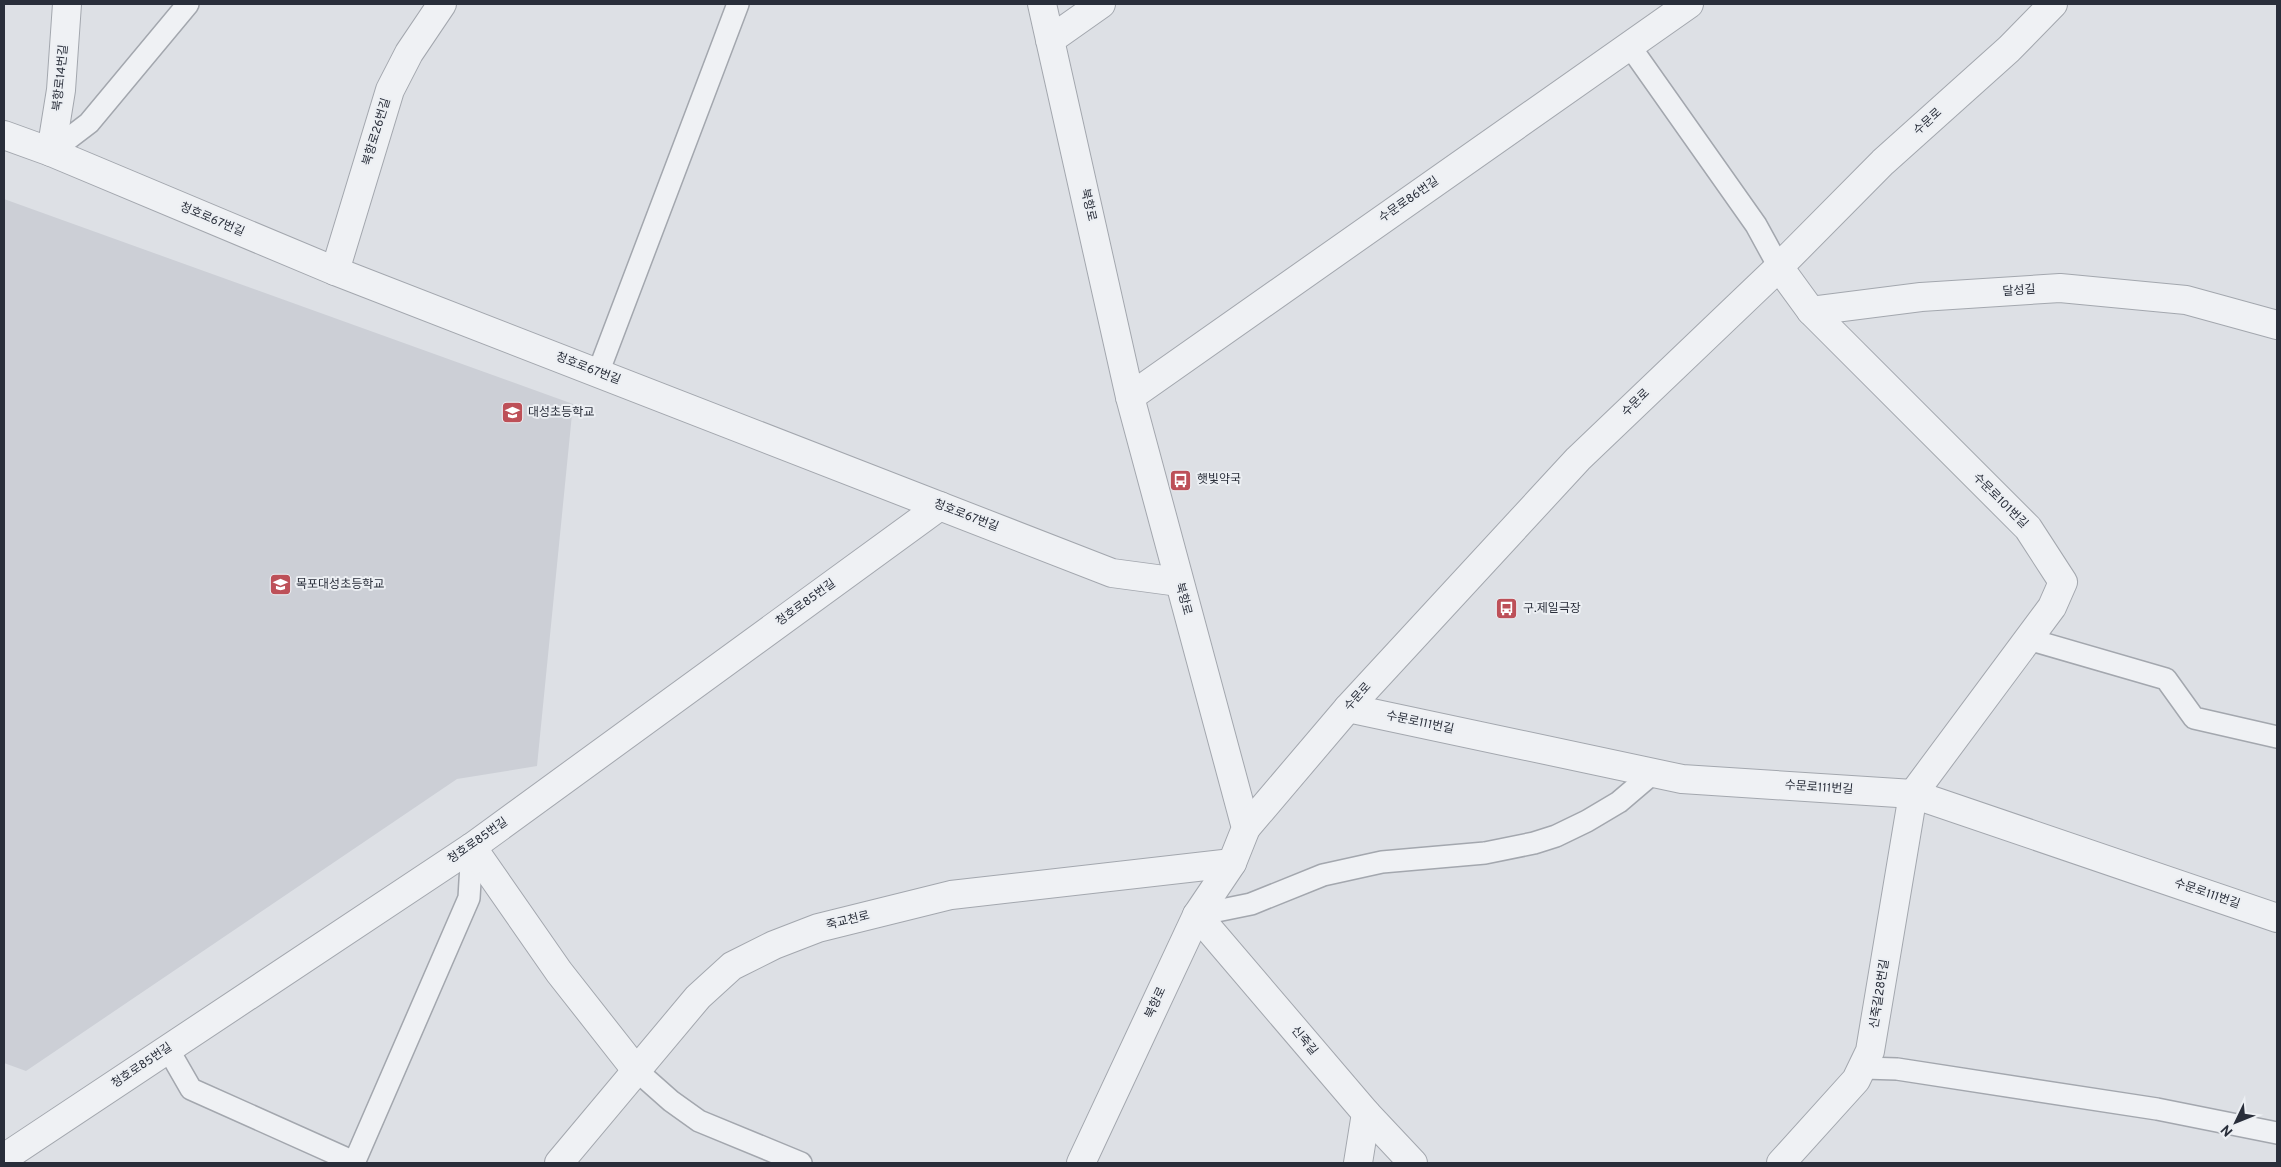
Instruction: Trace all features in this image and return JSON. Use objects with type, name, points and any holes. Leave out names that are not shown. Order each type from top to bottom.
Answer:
[{"type":"street","name":"북항로14번길","points":[[51,152],[61,90],[67,4]]},
{"type":"street","name":"북항로26번길","points":[[334,271],[390,90],[409,53],[442,4]]},
{"type":"street","name":"북항로","points":[[1042,4],[1130,397],[1246,828],[1232,863],[1197,915],[1080,1163]]},
{"type":"street","points":[[1050,40],[1101,4]]},
{"type":"street","name":"수문로86번길","points":[[1130,397],[1689,4]]},
{"type":"street","name":"수문로","points":[[1246,828],[1348,708],[1578,459],[1779,267],[1883,162],[2009,49],[2052,4]]},
{"type":"street","name":"청호로67번길","points":[[4,135],[51,152],[334,271],[1112,573],[1179,582]]},
{"type":"street","points":[[1779,267],[1811,311]]},
{"type":"street","name":"달성길","points":[[1811,311],[1921,297],[2060,288],[2186,300],[2277,325]]},
{"type":"street","name":"수문로101번길","points":[[1811,311],[2028,528],[2062,582],[2052,607],[2028,640]]},
{"type":"street","name":"청호로85번길","points":[[4,1158],[472,847],[940,506]]},
{"type":"street","points":[[1913,794],[2028,640]]},
{"type":"street","name":"수문로111번길","points":[[1348,708],[1682,779],[1913,794],[2277,918]]},
{"type":"street","name":"신죽길28번길","points":[[1781,1163],[1856,1080],[1864,1068],[1872,1042],[1913,794]]},
{"type":"street","points":[[472,847],[560,972],[636,1070]]},
{"type":"street","name":"죽교천로","points":[[559,1163],[698,997],[732,966],[774,945],[818,928],[951,895],[1232,863]]},
{"type":"street","name":"신죽길","points":[[1197,915],[1366,1113],[1413,1163]]},
{"type":"street","points":[[1358,1163],[1366,1113]]},
{"type":"lane","points":[[51,152],[89,123],[188,4]]},
{"type":"lane","points":[[598,373],[738,4]]},
{"type":"lane","points":[[1629,45],[1756,224],[1779,267]]},
{"type":"lane","points":[[2028,640],[2166,679],[2194,718],[2277,737]]},
{"type":"lane","points":[[1197,915],[1251,904],[1323,875],[1373,864],[1485,853],[1534,844],[1587,821],[1619,802],[1653,773]]},
{"type":"lane","points":[[168,1049],[191,1090],[354,1163],[470,898],[472,847]]},
{"type":"lane","points":[[1864,1068],[1897,1069],[2157,1109],[2277,1133]]},
{"type":"lane","points":[[636,1070],[670,1101],[699,1121],[801,1163]]},
{"type":"shaded area","name":"목포대성초등학교","points":[[4,199],[573,404],[537,766],[457,779],[26,1071],[4,1063]]},
{"type":"place","name":"대성초등학교","points":[[512,413]]},
{"type":"place","name":"햇빛약국","points":[[1181,480]]},
{"type":"place","name":"목포대성초등학교","points":[[280,585]]},
{"type":"place","name":"구.제일극장","points":[[1507,609]]}]
